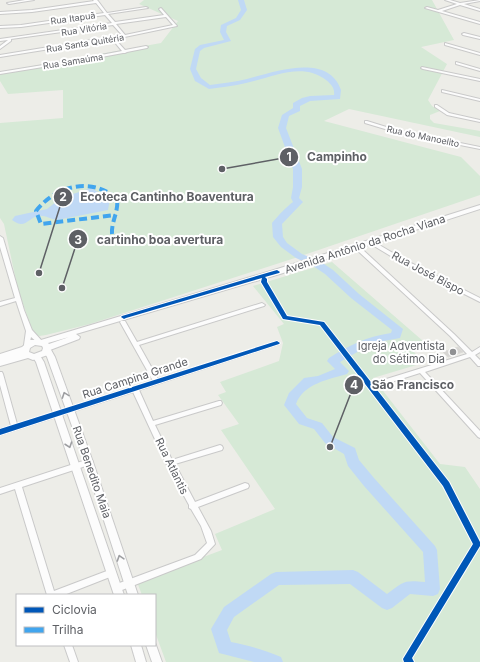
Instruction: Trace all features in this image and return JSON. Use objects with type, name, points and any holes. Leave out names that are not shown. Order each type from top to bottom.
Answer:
[{"type":"main road","name":"Avenida Antônio da Rocha Viana","points":[[44,346],[317,261],[480,207]]},
{"type":"main road","name":"Avenida Antônio da Rocha Viana","points":[[317,261],[360,250],[480,212]]},
{"type":"main road","name":"Avenida Antônio da Rocha Viana","points":[[44,346],[278,273]]},
{"type":"main road","points":[[0,363],[26,349],[33,342],[44,346],[45,353],[36,356],[26,349]]},
{"type":"main road","points":[[0,356],[26,349]]},
{"type":"street","points":[[11,13],[9,2],[32,0]]},
{"type":"street","points":[[448,0],[480,10]]},
{"type":"street","points":[[439,11],[460,4],[480,0]]},
{"type":"street","points":[[0,13],[11,13],[96,1],[124,36]]},
{"type":"street","name":"Rua Itapuã","points":[[0,27],[146,8]]},
{"type":"street","points":[[427,8],[480,23]]},
{"type":"street","points":[[161,10],[167,16]]},
{"type":"street","name":"Rua Vitória","points":[[0,40],[10,40],[167,16]]},
{"type":"street","name":"Rua Santa Quitéria","points":[[0,56],[170,28],[175,25],[167,16]]},
{"type":"street","points":[[464,34],[480,38]]},
{"type":"street","points":[[113,38],[125,52]]},
{"type":"street","points":[[0,48],[10,40]]},
{"type":"street","points":[[446,44],[480,54]]},
{"type":"street","name":"Rua Samaúma","points":[[0,73],[125,52],[146,47]]},
{"type":"street","points":[[457,63],[480,70]]},
{"type":"street","points":[[423,68],[480,80]]},
{"type":"street","points":[[443,91],[480,100]]},
{"type":"street","points":[[436,106],[448,114],[480,120]]},
{"type":"street","name":"Rua do Manoelito","points":[[366,122],[395,131],[480,148]]},
{"type":"street","points":[[0,238],[17,299],[29,330],[44,346]]},
{"type":"street","name":"Rua José Bispo","points":[[376,245],[401,260],[480,300]]},
{"type":"street","points":[[360,250],[480,364]]},
{"type":"street","points":[[0,267],[7,265]]},
{"type":"street","points":[[0,304],[17,299]]},
{"type":"street","points":[[136,344],[262,305]]},
{"type":"street","points":[[123,322],[156,381]]},
{"type":"street","points":[[26,349],[29,330]]},
{"type":"street","name":"Rua Campina Grande","points":[[0,432],[277,343]]},
{"type":"street","name":"Rua Benedito Maia","points":[[44,346],[51,357],[89,462],[133,594]]},
{"type":"street","points":[[382,383],[471,355],[480,349]]},
{"type":"street","name":"Rua Benedito Maia","points":[[36,356],[40,362],[58,413],[118,592]]},
{"type":"street","points":[[421,371],[480,435]]},
{"type":"street","points":[[0,374],[15,427]]},
{"type":"street","name":"Rua Atlantis","points":[[128,584],[198,557],[205,552],[211,544],[205,526],[192,506],[170,463],[135,388]]},
{"type":"street","points":[[151,424],[219,404]]},
{"type":"street","points":[[170,463],[220,448]]},
{"type":"street","points":[[0,491],[89,462]]},
{"type":"street","points":[[18,485],[53,594]]},
{"type":"street","points":[[192,506],[245,486]]},
{"type":"street","points":[[56,594],[112,573]]},
{"type":"street","points":[[118,592],[128,584]]},
{"type":"street","points":[[68,646],[74,662]]},
{"type":"street","points":[[136,646],[141,662]]},
{"type":"street","points":[[151,646],[158,662]]},
{"type":"green space","points":[[144,0],[432,0],[454,40],[421,47],[447,64],[428,100],[432,106],[440,111],[430,115],[430,119],[434,123],[480,131],[480,137],[349,109],[324,121],[461,157],[480,176],[480,195],[295,258],[90,324],[46,335],[34,335],[18,290],[4,224],[0,218],[0,123],[63,118],[63,90],[8,94],[0,81],[0,72],[161,43],[178,21],[139,4]]},
{"type":"green space","points":[[332,262],[423,341],[410,347],[423,363],[373,378],[440,464],[465,467],[480,489],[480,662],[166,662],[156,635],[156,594],[142,594],[137,582],[222,550],[215,534],[275,509],[221,430],[239,424],[218,395],[226,392],[220,382],[279,361],[283,343],[277,327],[284,324],[253,286]]},
{"type":"water","points":[[91,188],[110,199],[108,210],[57,220],[38,216],[23,224],[16,223],[12,220],[15,216],[47,209],[61,198]]},
{"type":"building","name":"Igreja Adventista do Sétimo Dia","points":[[458,347],[463,352],[448,357],[443,352]]},
{"type":"waterway","points":[[241,0],[244,10],[238,19],[224,25],[223,32],[228,41],[202,46],[197,50],[193,69],[198,79],[209,87],[246,81],[279,72],[302,69],[313,70],[323,74],[334,83],[338,90],[337,97],[305,100],[296,105],[297,109],[286,115],[282,128],[296,162],[298,177],[295,198],[298,202],[288,210],[288,213],[277,223],[278,237],[284,245],[299,256],[317,264],[329,272],[355,296],[398,329],[396,335],[375,339],[364,343],[333,361],[343,371],[321,379],[308,381],[293,396],[290,405],[303,421],[318,426],[329,440],[350,451],[353,462],[369,482],[430,550],[433,589],[407,587],[387,603],[353,577],[276,579],[229,612],[219,629],[225,648],[250,653],[275,662]]},
{"type":"marked path","points":[[112,234],[112,225],[117,208],[118,203],[117,199],[107,191],[95,186],[71,188],[59,192],[47,198],[36,211],[41,224],[115,215]]},
{"type":"cycle path","points":[[124,317],[277,272]]},
{"type":"cycle path","points":[[264,279],[264,282],[285,318],[322,323],[446,484],[477,544],[407,659],[410,662]]},
{"type":"cycle path","points":[[0,432],[277,343]]},
{"type":"place","name":"Campinho","points":[[222,169]]},
{"type":"place","name":"Ecoteca Cantinho Boaventura","points":[[39,273]]},
{"type":"place","name":"cartinho boa avertura","points":[[62,288]]},
{"type":"place","name":"Igreja Adventista do Sétimo Dia","points":[[453,352]]},
{"type":"place","name":"São Francisco","points":[[330,447]]}]
